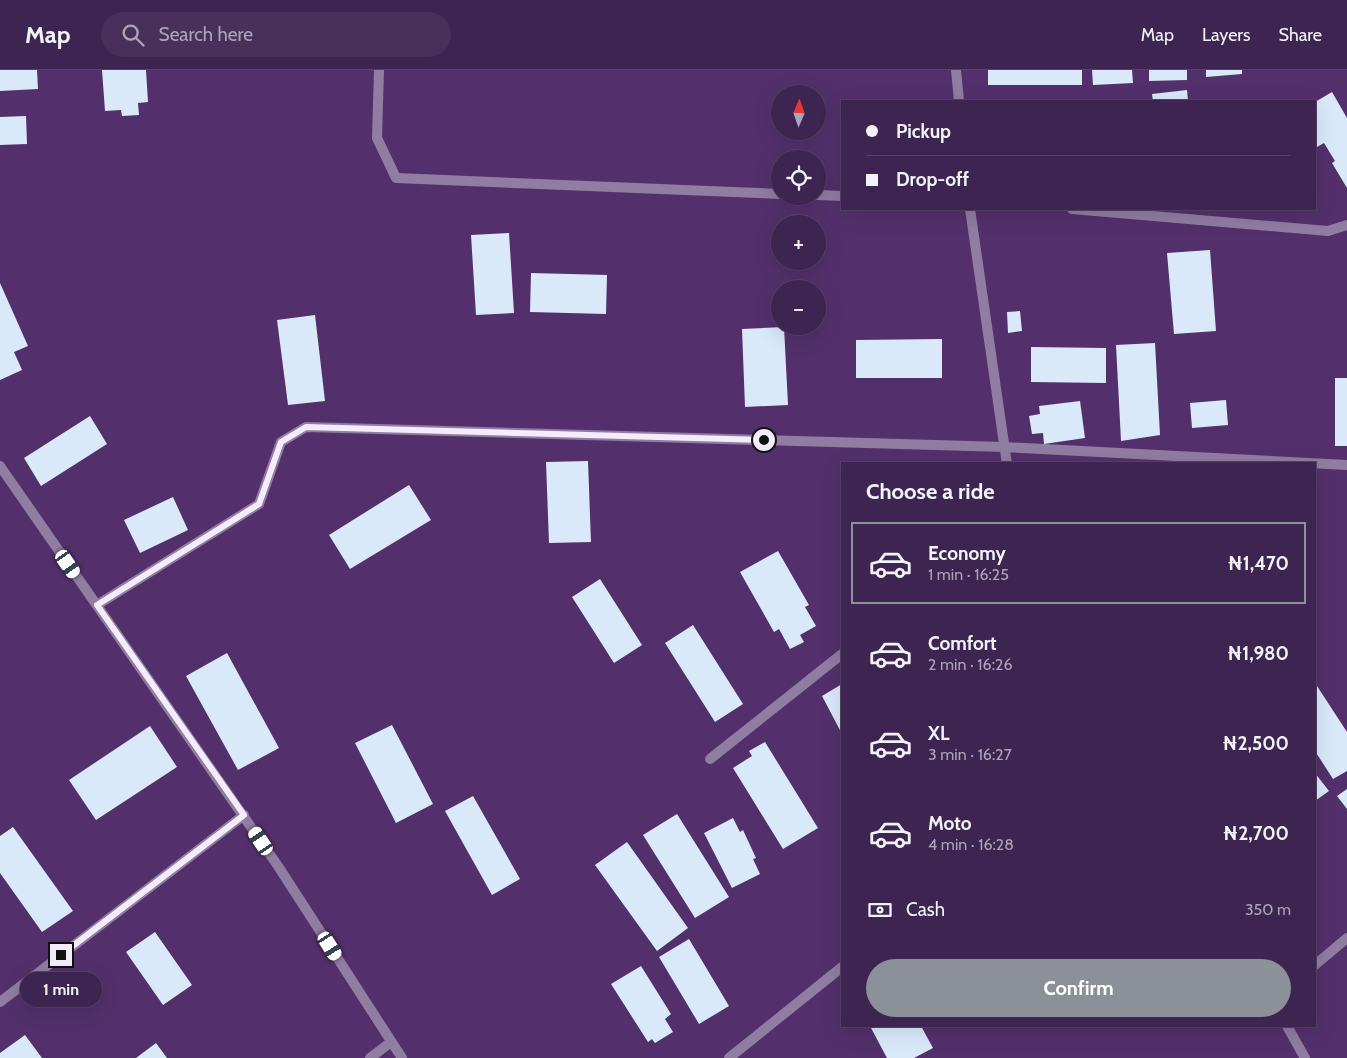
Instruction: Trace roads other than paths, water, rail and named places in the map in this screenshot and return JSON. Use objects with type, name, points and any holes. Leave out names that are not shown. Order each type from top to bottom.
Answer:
[{"type":"street","points":[[379,70],[377,138],[396,178],[771,194]]},
{"type":"street","points":[[956,70],[959,100]]},
{"type":"street","points":[[826,195],[841,196]]},
{"type":"street","points":[[970,210],[1007,462]]},
{"type":"street","points":[[1084,210],[1328,231],[1347,225]]},
{"type":"street","points":[[97,605],[259,504],[281,442],[306,427],[1004,447],[1290,462]]},
{"type":"street","points":[[1316,463],[1347,465]]},
{"type":"street","points":[[0,466],[244,815],[402,1058]]},
{"type":"street","points":[[710,759],[841,655]]},
{"type":"street","points":[[0,1002],[244,815]]},
{"type":"street","points":[[1316,964],[1347,938]]},
{"type":"street","points":[[729,1058],[841,968]]},
{"type":"street","points":[[1288,1027],[1305,1058]]},
{"type":"street","points":[[370,1058],[391,1042]]}]
